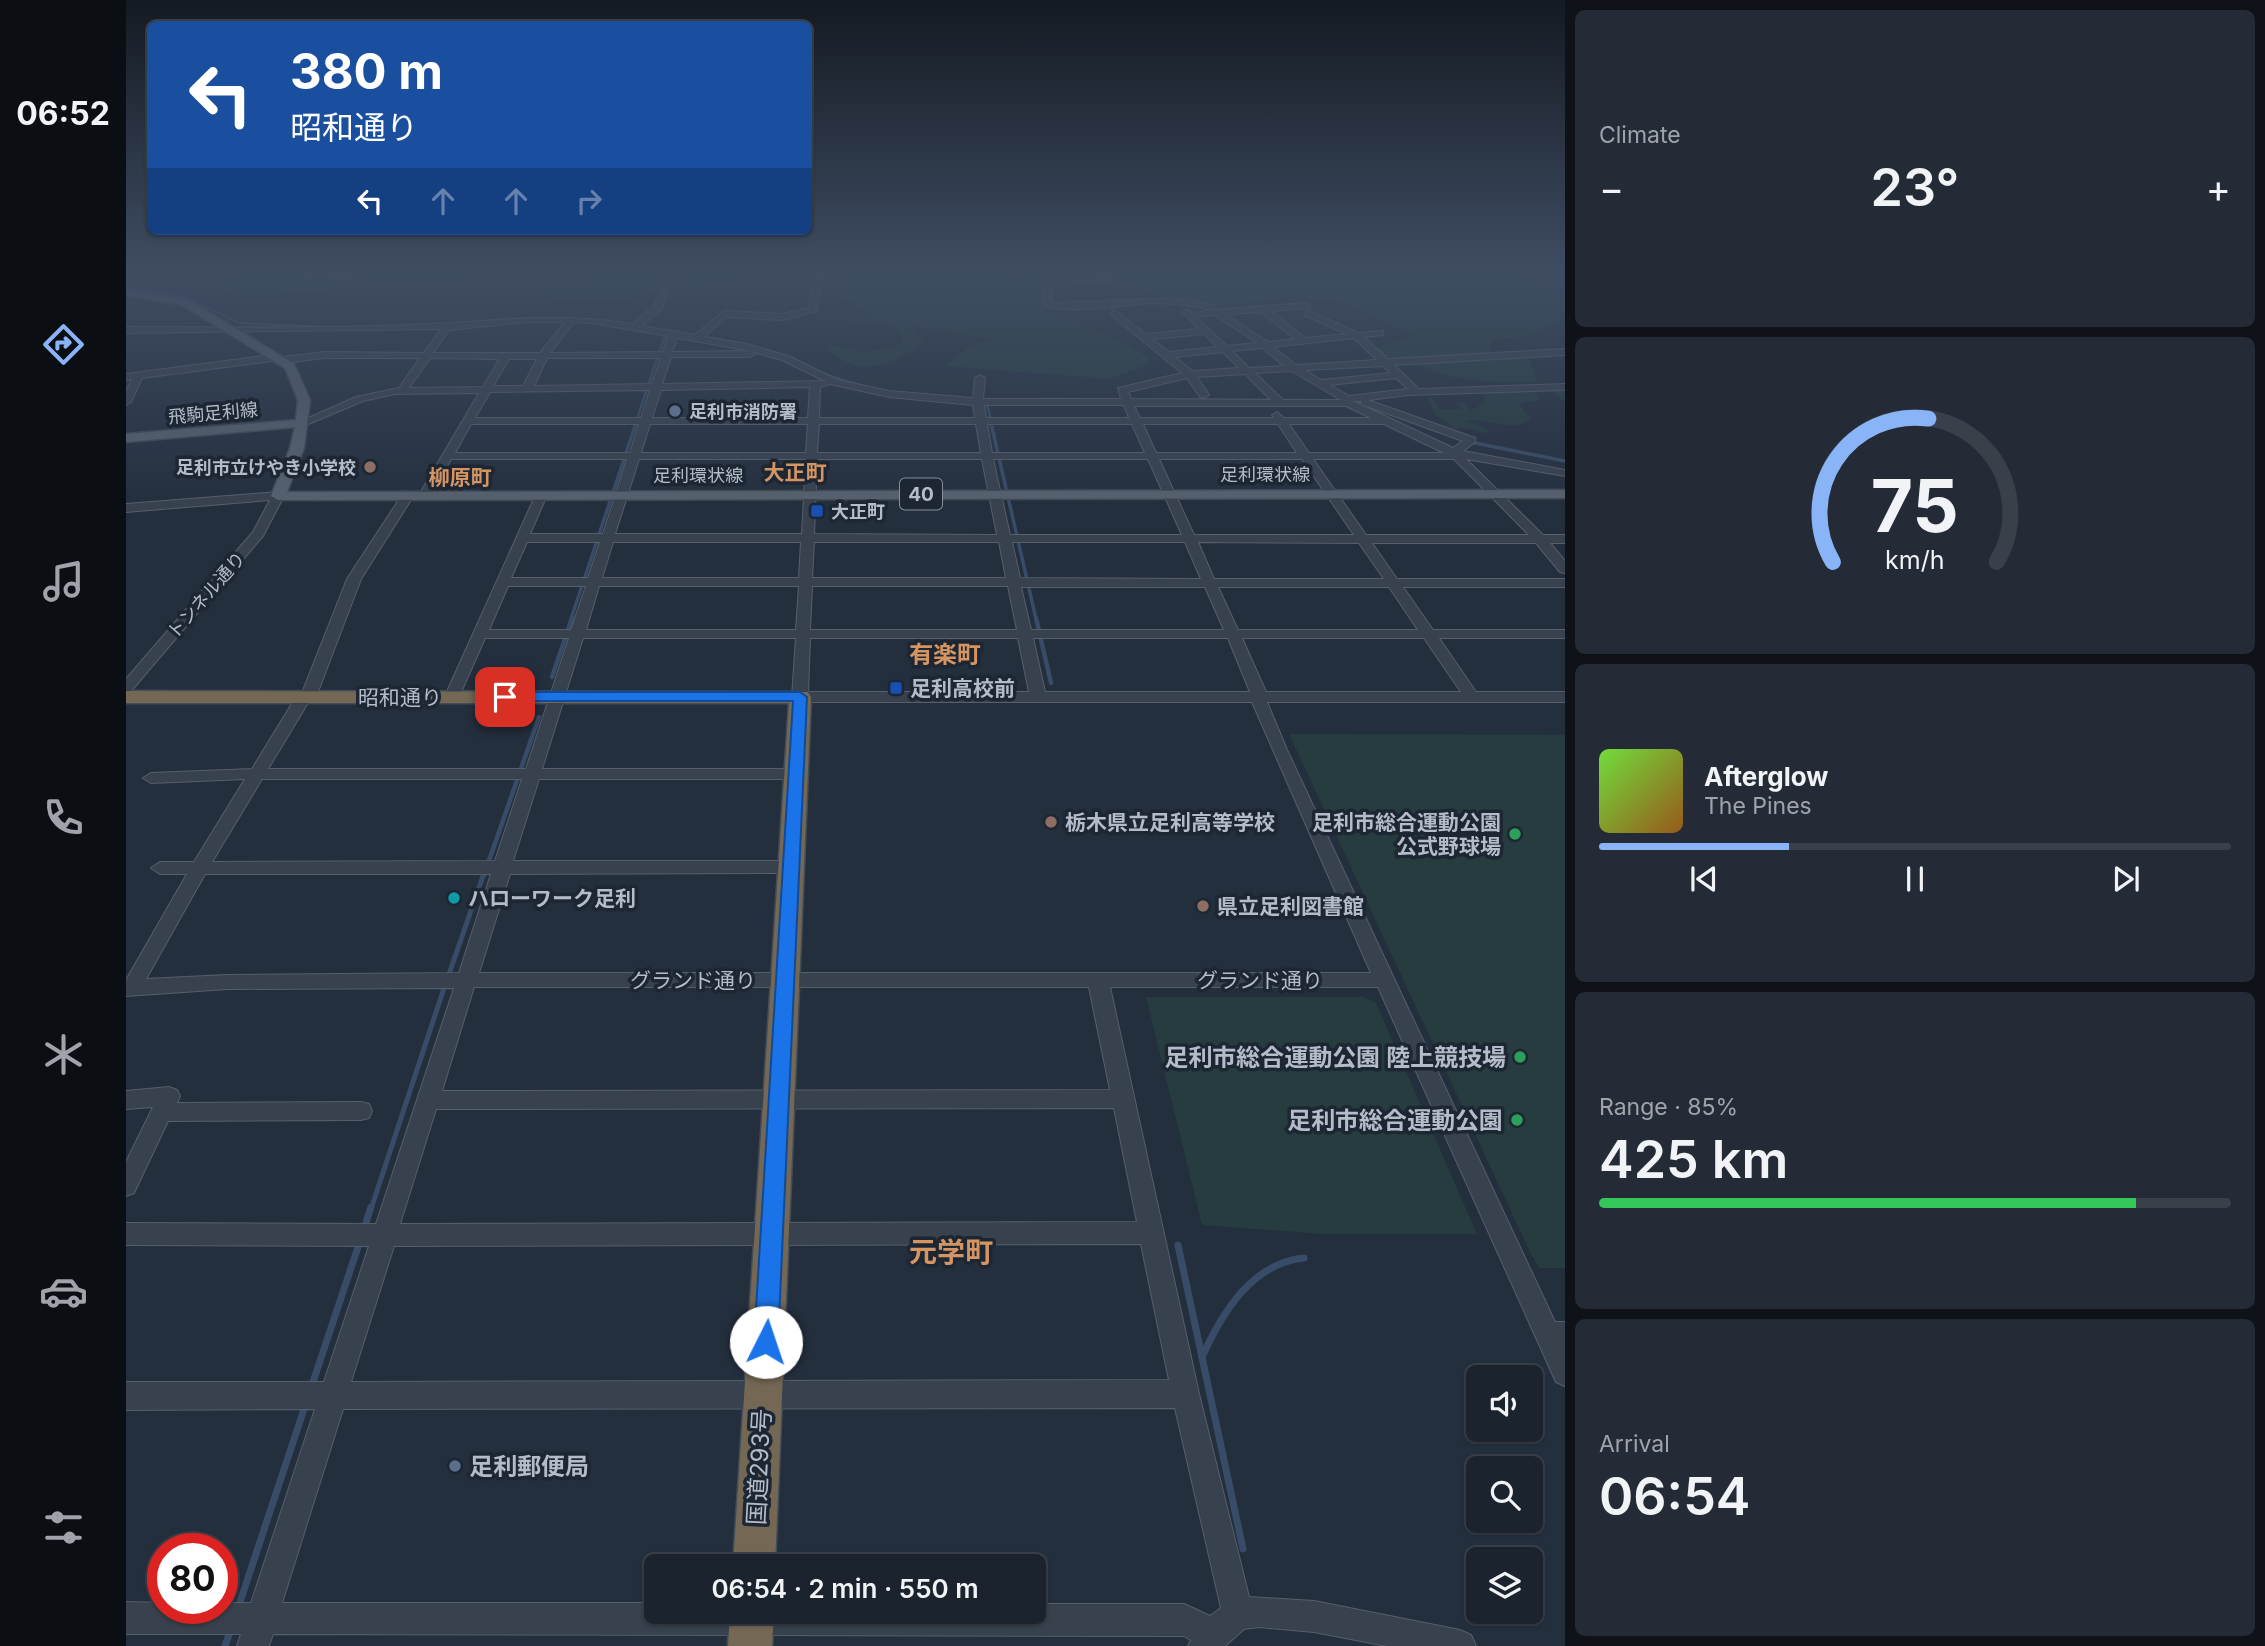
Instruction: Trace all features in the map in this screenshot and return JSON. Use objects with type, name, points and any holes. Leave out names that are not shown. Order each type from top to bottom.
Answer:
[{"type":"highway","name":"昭和通り","points":[[126,697],[800,697]]},
{"type":"highway","name":"国道293号","points":[[755,1554],[800,697]]},
{"type":"main road","points":[[269,352],[281,359],[295,374],[304,400],[297,448],[278,496]]},
{"type":"main road","name":"飛駒足利線","points":[[126,438],[302,423]]},
{"type":"main road","name":"足利環状線","points":[[278,496],[1565,494]]},
{"type":"street","points":[[402,391],[429,352]]},
{"type":"street","points":[[764,352],[835,382],[889,394],[978,402],[1347,401],[1417,391],[1565,387]]},
{"type":"street","points":[[1164,352],[1190,374],[1204,395]]},
{"type":"street","points":[[1168,355],[1198,352]]},
{"type":"street","points":[[1228,352],[1278,402],[1282,421],[1472,697]]},
{"type":"street","points":[[1274,352],[1347,401],[1456,454],[1540,539],[1565,569]]},
{"type":"street","points":[[1373,352],[1417,391]]},
{"type":"street","points":[[1565,352],[1382,360],[1190,374],[1122,390],[1258,687],[1258,697],[1266,719],[1386,980],[1556,1335],[1565,1373]]},
{"type":"street","points":[[527,389],[544,354]]},
{"type":"street","points":[[258,1632],[331,1395],[667,354]]},
{"type":"street","points":[[126,377],[324,355],[774,354]]},
{"type":"street","points":[[425,495],[504,359],[498,356]]},
{"type":"street","points":[[1319,383],[1398,375]]},
{"type":"street","points":[[126,402],[138,376]]},
{"type":"street","points":[[980,378],[978,402],[987,456],[1007,538],[1038,697]]},
{"type":"street","points":[[304,400],[322,405],[402,391],[815,386],[835,382]]},
{"type":"street","points":[[1157,382],[1166,400]]},
{"type":"street","points":[[815,386],[800,697],[1565,697]]},
{"type":"street","points":[[302,423],[355,401]]},
{"type":"street","points":[[1347,401],[1396,412],[1471,440],[1456,454]]},
{"type":"street","points":[[468,421],[1385,421]]},
{"type":"street","points":[[1402,430],[1425,424]]},
{"type":"street","points":[[448,456],[1456,454],[1565,472]]},
{"type":"street","points":[[129,988],[255,774],[306,697],[354,579],[408,495]]},
{"type":"street","points":[[453,696],[541,495]]},
{"type":"street","points":[[126,509],[278,496]]},
{"type":"street","name":"トンネル通り","points":[[126,688],[259,533],[278,496]]},
{"type":"street","points":[[522,538],[1565,539]]},
{"type":"street","points":[[503,582],[1565,583]]},
{"type":"street","points":[[480,634],[1565,634]]},
{"type":"street","points":[[151,778],[255,774],[794,774]]},
{"type":"street","points":[[160,867],[790,867]]},
{"type":"street","name":"グランド通り","points":[[129,988],[227,982],[466,980],[1386,980]]},
{"type":"street","points":[[1098,981],[1185,1394],[1238,1615]]},
{"type":"street","points":[[126,1100],[169,1096],[126,1186]]},
{"type":"street","points":[[428,1100],[1123,1099]]},
{"type":"street","points":[[161,1112],[361,1111]]},
{"type":"street","points":[[126,1234],[773,1236],[1152,1233]]},
{"type":"street","points":[[126,1396],[1185,1394]]},
{"type":"street","points":[[126,1618],[258,1632],[1184,1620],[1197,1625],[1208,1641],[1238,1615],[1263,1612],[1297,1615],[1460,1646]]},
{"type":"green space","points":[[832,352],[908,352],[885,364],[864,367],[853,365]]},
{"type":"green space","points":[[963,352],[1138,352],[1150,358],[1149,364],[1110,379],[947,364]]},
{"type":"green space","points":[[1379,352],[1491,352],[1498,359],[1529,357],[1537,382],[1488,382],[1463,378],[1382,357]]},
{"type":"green space","points":[[1565,389],[1565,402],[1552,391],[1536,391],[1539,400],[1521,403],[1520,406],[1531,419],[1524,423],[1509,425],[1467,421],[1490,430],[1485,433],[1460,427],[1456,430],[1435,414],[1427,397],[1432,398],[1441,409],[1462,409],[1456,402],[1465,403],[1469,410],[1478,407],[1485,400],[1484,394],[1445,393]]},
{"type":"green space","name":"足利市総合運動公園","points":[[1289,734],[1565,735],[1565,1268],[1539,1268],[1530,1252]]},
{"type":"green space","points":[[1146,997],[1364,997],[1376,1003],[1477,1234],[1324,1234],[1202,1225]]},
{"type":"waterway","points":[[635,425],[659,352]]},
{"type":"waterway","points":[[827,375],[859,385]]},
{"type":"waterway","points":[[1041,399],[1306,400]]},
{"type":"waterway","points":[[986,400],[992,425]]},
{"type":"waterway","points":[[1354,401],[1366,404]]},
{"type":"waterway","points":[[571,619],[636,423]]},
{"type":"waterway","points":[[991,423],[1036,619]]},
{"type":"waterway","points":[[1470,442],[1565,461]]},
{"type":"waterway","points":[[552,677],[572,618]]},
{"type":"waterway","points":[[1036,618],[1051,683]]},
{"type":"waterway","points":[[484,875],[539,717]]},
{"type":"waterway","points":[[448,977],[484,873]]},
{"type":"waterway","points":[[371,1209],[445,985]]},
{"type":"waterway","points":[[364,1229],[371,1207]]},
{"type":"waterway","points":[[312,1385],[360,1241]]},
{"type":"waterway","points":[[1178,1245],[1243,1549]]},
{"type":"waterway","points":[[1202,1357],[1229,1308],[1254,1280],[1269,1269],[1304,1258]]},
{"type":"waterway","points":[[238,1608],[306,1403]]},
{"type":"waterway","points":[[225,1646],[231,1629]]},
{"type":"place","name":"足利市消防署","points":[[675,411]]},
{"type":"place","name":"足利市立けやき小学校","points":[[370,467]]},
{"type":"place","name":"大正町","points":[[817,511]]},
{"type":"place","name":"足利高校前","points":[[896,688]]},
{"type":"place","name":"栃木県立足利高等学校","points":[[1051,822]]},
{"type":"place","name":"足利市総合運動公園 公式野球場","points":[[1515,834]]},
{"type":"place","name":"ハローワーク足利","points":[[454,898]]},
{"type":"place","name":"県立足利図書館","points":[[1203,906]]},
{"type":"place","name":"足利市総合運動公園 陸上競技場","points":[[1520,1057]]},
{"type":"place","name":"足利市総合運動公園","points":[[1517,1120]]},
{"type":"place","name":"足利郵便局","points":[[455,1466]]},
{"type":"district","name":"大正町","points":[[795,472]]},
{"type":"district","name":"柳原町","points":[[460,477]]},
{"type":"district","name":"有楽町","points":[[945,654]]},
{"type":"district","name":"元学町","points":[[951,1252]]},
{"type":"route","points":[[505,697],[800,697],[766,1342]]}]
